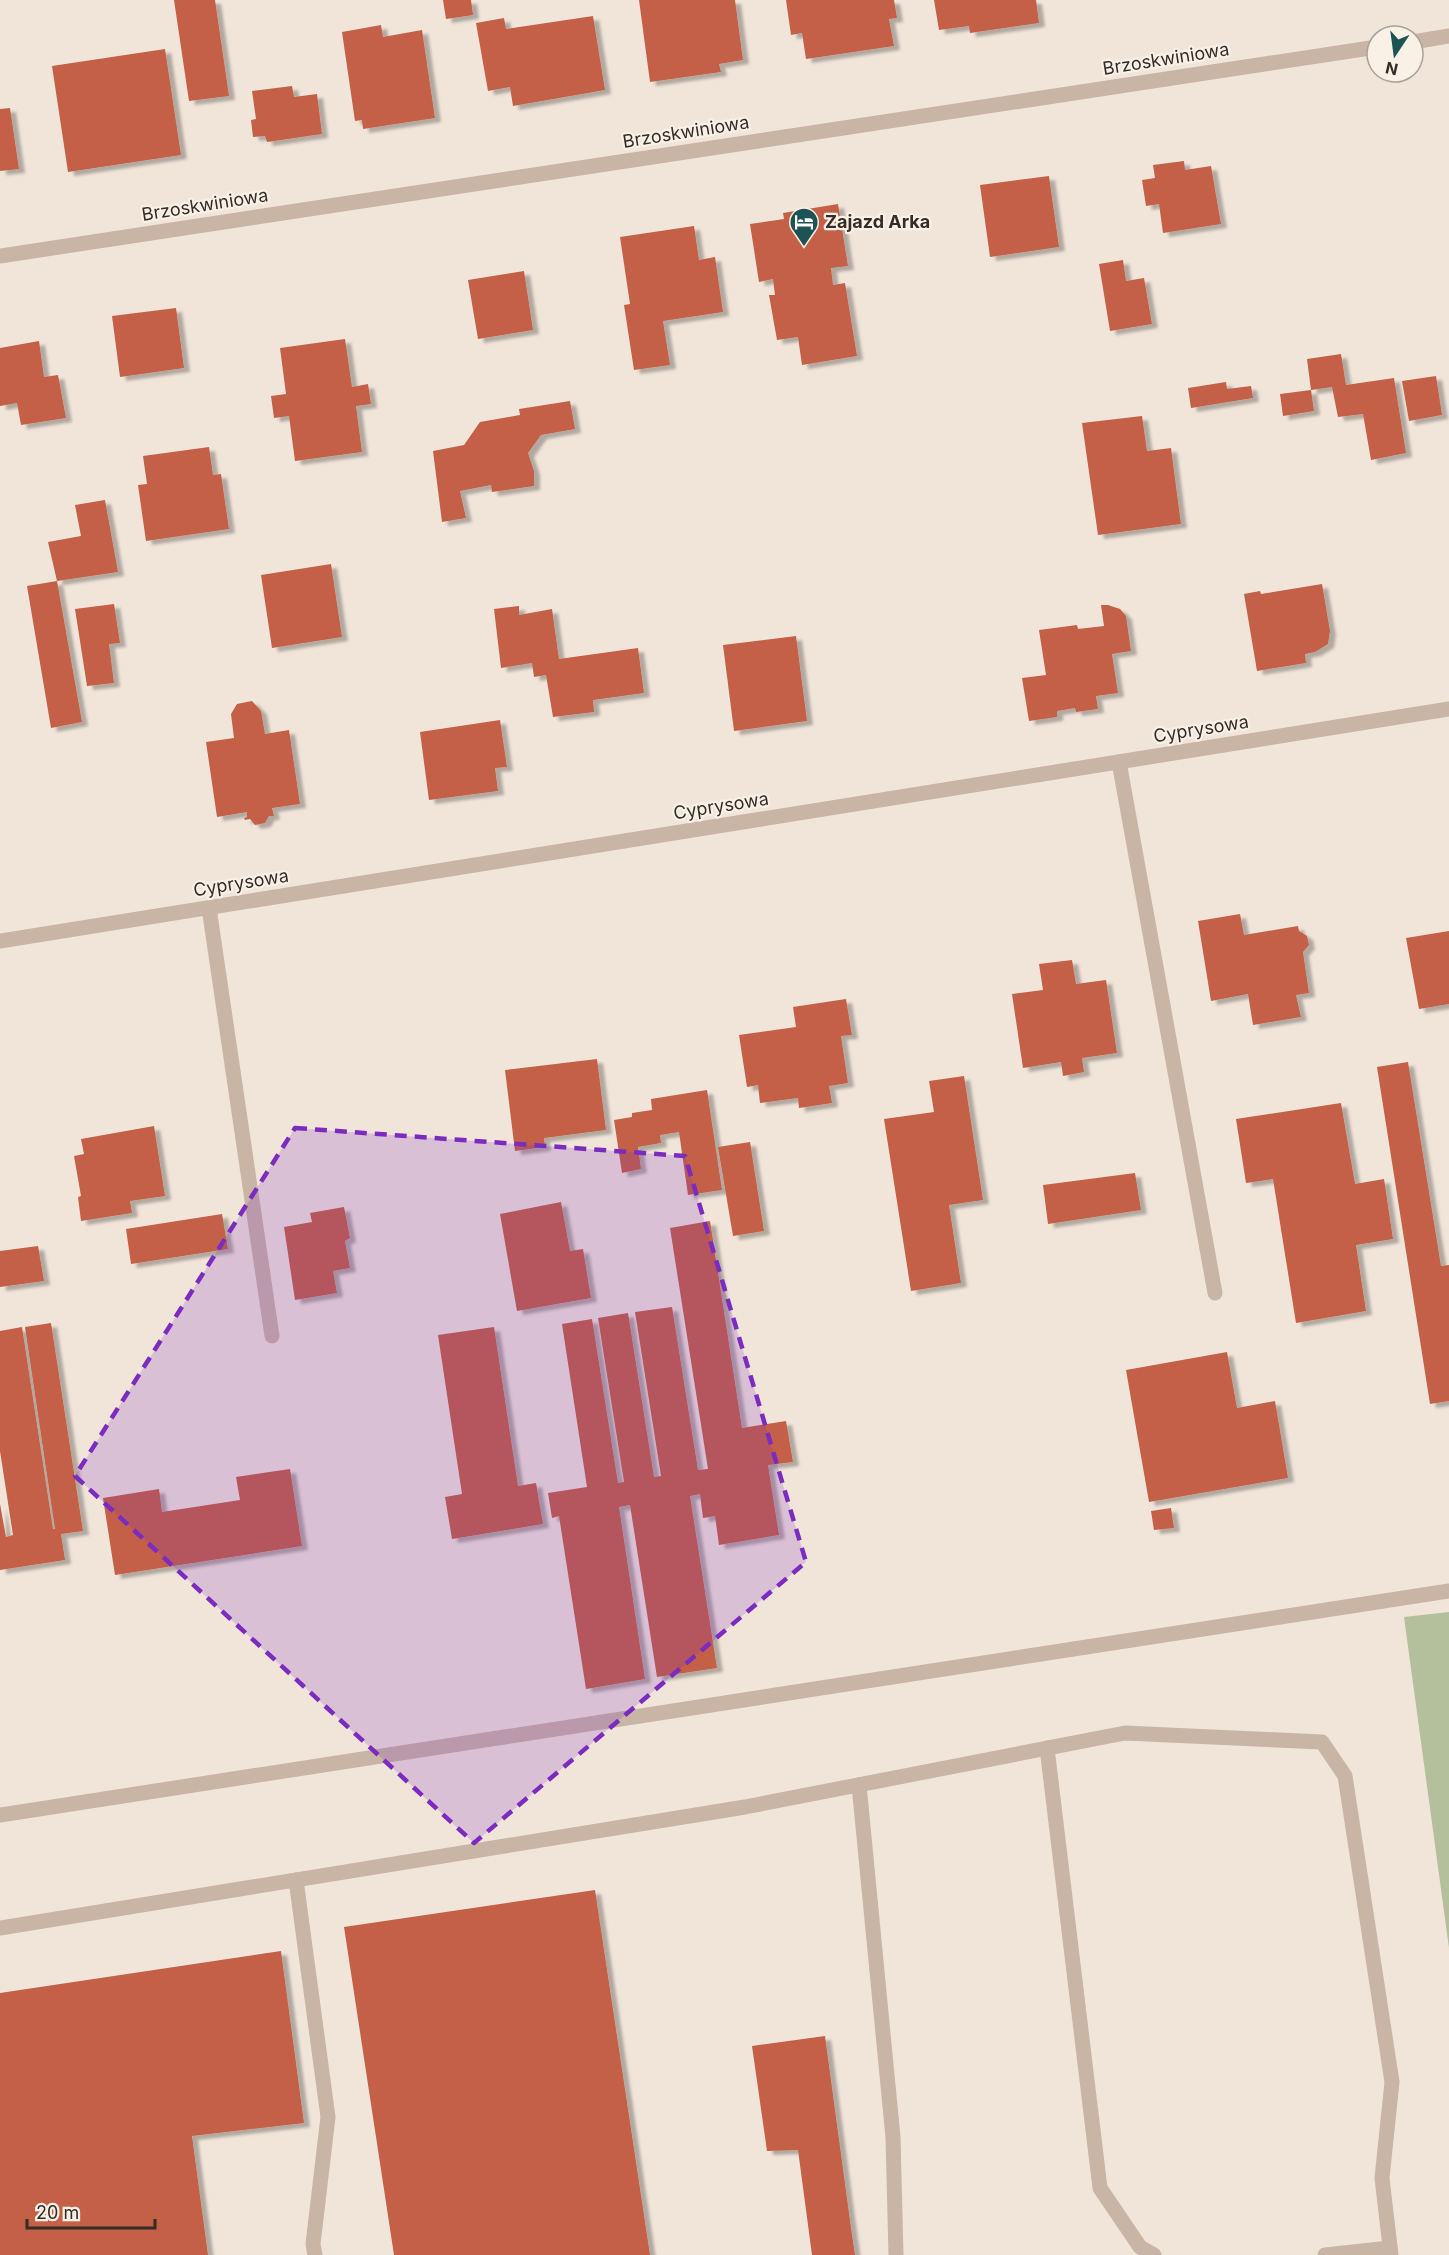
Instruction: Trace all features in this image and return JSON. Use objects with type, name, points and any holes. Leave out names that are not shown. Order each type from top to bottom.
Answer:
[{"type":"street","points":[[1425,40],[1449,36]]},
{"type":"street","name":"Brzoskwiniowa","points":[[0,256],[1365,49]]},
{"type":"street","name":"Cyprysowa","points":[[0,941],[1449,709]]},
{"type":"street","points":[[1119,762],[1215,1293]]},
{"type":"street","points":[[209,908],[272,1336]]},
{"type":"street","points":[[0,1815],[1449,1592]]},
{"type":"street","points":[[0,1928],[745,1807],[1125,1732],[1322,1742],[1345,1776],[1392,2082],[1382,2178],[1391,2252],[1325,2255]]},
{"type":"street","points":[[1047,1748],[1100,2188],[1140,2247],[1154,2255]]},
{"type":"street","points":[[859,1785],[893,2137],[896,2255]]},
{"type":"street","points":[[296,1880],[328,2117],[313,2244],[315,2255]]},
{"type":"highlighted area","points":[[295,1128],[685,1156],[806,1562],[474,1843],[75,1476]]},
{"type":"green space","points":[[1449,1612],[1449,1948],[1404,1617]]},
{"type":"building","points":[[174,0],[215,0],[229,96],[189,101]]},
{"type":"building","points":[[443,0],[471,0],[473,15],[446,19]]},
{"type":"building","points":[[639,0],[735,0],[743,60],[719,64],[721,72],[650,82]]},
{"type":"building","points":[[786,0],[894,0],[897,18],[889,19],[894,46],[806,59],[802,33],[791,35]]},
{"type":"building","points":[[934,0],[1036,0],[1039,23],[970,33],[969,26],[939,30]]},
{"type":"building","points":[[593,16],[605,90],[513,106],[510,87],[488,91],[476,23],[504,18],[506,29]]},
{"type":"building","points":[[381,25],[383,37],[422,30],[435,118],[363,129],[362,120],[355,121],[342,32]]},
{"type":"building","points":[[165,49],[181,155],[68,172],[52,66]]},
{"type":"building","points":[[292,86],[294,97],[317,94],[322,134],[267,142],[265,136],[253,137],[251,120],[256,119],[252,91]]},
{"type":"building","points":[[10,108],[19,169],[0,171],[0,109]]},
{"type":"building","points":[[1184,161],[1185,170],[1211,166],[1221,224],[1163,233],[1159,204],[1146,206],[1142,180],[1155,178],[1153,165]]},
{"type":"building","points":[[1049,176],[1059,247],[990,257],[980,185]]},
{"type":"building","points":[[838,204],[848,266],[831,268],[833,285],[845,283],[857,356],[802,365],[798,337],[777,340],[769,295],[775,295],[773,279],[759,282],[750,224],[784,219],[783,213]]},
{"type":"building","points":[[694,226],[699,260],[715,257],[723,312],[663,321],[670,365],[634,370],[624,305],[630,304],[620,237]]},
{"type":"building","points":[[1123,260],[1126,281],[1144,278],[1152,324],[1110,331],[1099,264]]},
{"type":"building","points":[[524,271],[533,330],[478,339],[468,280]]},
{"type":"building","points":[[176,308],[184,368],[120,377],[112,316]]},
{"type":"building","points":[[345,339],[352,387],[368,384],[371,404],[356,406],[362,452],[295,461],[289,416],[274,418],[271,396],[286,394],[280,348]]},
{"type":"building","points":[[39,341],[44,377],[58,375],[66,418],[21,425],[17,403],[0,406],[0,348]]},
{"type":"building","points":[[1341,354],[1346,385],[1394,378],[1406,453],[1371,460],[1363,414],[1338,417],[1332,387],[1311,390],[1307,359]]},
{"type":"building","points":[[1436,376],[1442,415],[1409,421],[1402,381]]},
{"type":"building","points":[[1226,382],[1227,389],[1251,386],[1253,398],[1191,408],[1188,388]]},
{"type":"building","points":[[1311,390],[1314,411],[1283,416],[1280,394]]},
{"type":"building","points":[[570,401],[575,429],[541,435],[528,453],[534,471],[534,486],[492,492],[491,485],[460,491],[466,518],[442,522],[433,451],[464,445],[480,422],[520,415],[519,409]]},
{"type":"building","points":[[1142,416],[1147,451],[1171,448],[1181,524],[1098,535],[1082,423]]},
{"type":"building","points":[[209,447],[213,475],[221,474],[229,529],[146,541],[138,485],[147,484],[143,456]]},
{"type":"building","points":[[105,500],[118,572],[57,581],[48,542],[81,536],[75,505]]},
{"type":"building","points":[[331,564],[342,637],[272,648],[261,575]]},
{"type":"building","points":[[57,581],[82,722],[51,728],[27,586]]},
{"type":"building","points":[[1322,584],[1330,631],[1328,644],[1315,652],[1305,654],[1306,663],[1257,671],[1244,594],[1260,591],[1261,594]]},
{"type":"building","points":[[114,604],[120,643],[109,644],[114,683],[87,686],[75,609]]},
{"type":"building","points":[[1101,605],[1120,609],[1126,616],[1131,651],[1112,654],[1118,693],[1096,696],[1098,709],[1076,712],[1075,708],[1057,711],[1057,717],[1029,721],[1022,678],[1046,675],[1039,630],[1077,625],[1078,629],[1104,626]]},
{"type":"building","points":[[519,606],[519,615],[552,609],[559,659],[638,648],[644,693],[593,700],[594,712],[553,717],[546,675],[534,677],[532,663],[501,668],[494,609]]},
{"type":"building","points":[[796,636],[807,721],[734,731],[723,645]]},
{"type":"building","points":[[252,701],[261,711],[265,734],[289,730],[300,804],[272,808],[274,816],[269,816],[265,823],[255,825],[250,819],[245,820],[247,812],[217,817],[206,742],[234,738],[231,714],[237,704]]},
{"type":"building","points":[[500,720],[507,767],[495,768],[498,791],[429,800],[420,732]]},
{"type":"building","points":[[1240,914],[1244,935],[1298,926],[1299,931],[1307,936],[1309,945],[1303,952],[1309,993],[1296,995],[1301,1017],[1253,1025],[1248,994],[1211,1001],[1198,921]]},
{"type":"building","points":[[1449,931],[1449,1004],[1419,1009],[1406,938]]},
{"type":"building","points":[[1072,960],[1076,984],[1106,980],[1117,1053],[1082,1058],[1084,1072],[1063,1076],[1061,1062],[1023,1068],[1012,994],[1043,990],[1039,964]]},
{"type":"building","points":[[846,999],[852,1035],[841,1036],[848,1083],[829,1086],[832,1103],[799,1108],[798,1098],[760,1103],[758,1085],[747,1087],[739,1035],[796,1027],[793,1007]]},
{"type":"building","points":[[597,1059],[606,1130],[544,1138],[545,1147],[515,1151],[505,1070]]},
{"type":"building","points":[[1408,1062],[1441,1266],[1449,1265],[1449,1401],[1430,1404],[1377,1067]]},
{"type":"building","points":[[964,1076],[983,1200],[949,1205],[961,1283],[911,1291],[884,1119],[934,1112],[929,1081]]},
{"type":"building","points":[[707,1090],[722,1190],[688,1195],[679,1132],[660,1135],[661,1143],[638,1147],[641,1169],[622,1173],[614,1120],[632,1117],[632,1113],[652,1110],[651,1099]]},
{"type":"building","points":[[1341,1103],[1355,1184],[1384,1179],[1393,1239],[1356,1245],[1366,1311],[1296,1323],[1273,1179],[1246,1183],[1236,1119]]},
{"type":"building","points":[[154,1126],[165,1196],[130,1201],[132,1213],[81,1221],[78,1197],[81,1196],[74,1156],[84,1154],[81,1139]]},
{"type":"building","points":[[750,1142],[764,1231],[733,1236],[718,1147]]},
{"type":"building","points":[[1135,1173],[1141,1210],[1048,1224],[1043,1185]]},
{"type":"building","points":[[561,1202],[570,1251],[583,1249],[591,1298],[517,1311],[500,1214]]},
{"type":"building","points":[[344,1207],[350,1238],[345,1241],[350,1268],[333,1271],[337,1293],[295,1300],[284,1227],[312,1222],[310,1213]]},
{"type":"building","points":[[222,1214],[228,1249],[131,1264],[126,1229]]},
{"type":"building","points":[[710,1221],[742,1428],[786,1421],[793,1462],[768,1465],[779,1535],[719,1545],[715,1516],[703,1518],[700,1494],[690,1496],[717,1668],[657,1677],[630,1505],[619,1507],[645,1679],[586,1689],[559,1516],[552,1518],[548,1493],[587,1487],[562,1324],[592,1319],[618,1483],[624,1482],[598,1318],[628,1313],[654,1477],[661,1476],[635,1312],[672,1307],[698,1470],[708,1469],[670,1228]]},
{"type":"building","points":[[38,1246],[44,1281],[0,1287],[0,1251]]},
{"type":"building","points":[[51,1323],[83,1531],[61,1534],[65,1560],[0,1570],[0,1504],[6,1537],[13,1535],[0,1451],[0,1331],[22,1327],[53,1529],[55,1529],[25,1327]]},
{"type":"building","points":[[494,1327],[518,1486],[536,1483],[543,1524],[452,1539],[445,1497],[462,1494],[438,1335]]},
{"type":"building","points":[[1227,1352],[1237,1408],[1275,1401],[1288,1478],[1149,1502],[1126,1370]]},
{"type":"building","points":[[290,1469],[302,1546],[115,1575],[103,1498],[159,1489],[162,1512],[240,1500],[236,1477]]},
{"type":"building","points":[[1171,1508],[1174,1528],[1154,1530],[1151,1511]]},
{"type":"building","points":[[595,1890],[650,2255],[394,2255],[344,1927]]},
{"type":"building","points":[[281,1951],[304,2123],[192,2136],[208,2255],[0,2255],[0,1993]]},
{"type":"building","points":[[825,2036],[855,2255],[812,2255],[798,2150],[767,2151],[752,2046]]},
{"type":"place","name":"Zajazd Arka","points":[[804,248]]}]
